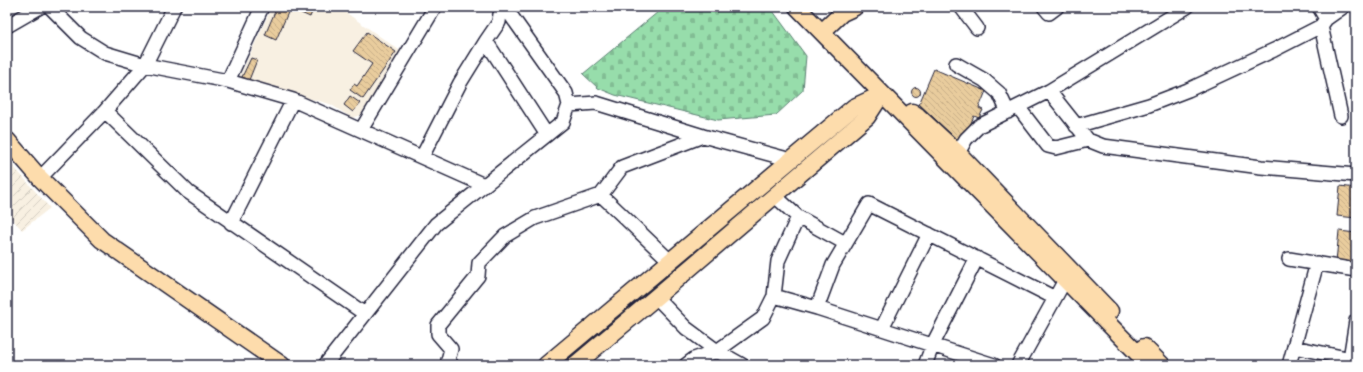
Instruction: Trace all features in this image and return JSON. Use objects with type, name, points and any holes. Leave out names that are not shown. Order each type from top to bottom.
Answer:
[{"type":"main road","points":[[797,7],[882,94],[918,116],[954,158],[1065,280],[1149,365]]},
{"type":"main road","points":[[822,32],[844,9]]},
{"type":"main road","points":[[546,365],[854,107],[882,94]]},
{"type":"main road","points":[[585,362],[774,195],[867,117],[882,94]]},
{"type":"main road","points":[[7,140],[40,178],[102,240],[282,365]]},
{"type":"main road","points":[[954,158],[1162,365]]},
{"type":"street","points":[[7,26],[40,7]]},
{"type":"street","points":[[50,7],[81,38],[105,52],[145,65],[228,81],[293,100],[484,185]]},
{"type":"street","points":[[40,178],[105,111],[145,65],[174,7]]},
{"type":"street","points":[[228,81],[262,7]]},
{"type":"street","points":[[361,130],[435,7]]},
{"type":"street","points":[[961,7],[977,28]]},
{"type":"street","points":[[1044,7],[1049,13],[1057,7]]},
{"type":"street","points":[[954,158],[966,139],[980,126],[1050,91],[1187,7]]},
{"type":"street","points":[[1319,7],[1341,116]]},
{"type":"street","points":[[1076,126],[1149,105],[1188,90],[1274,50],[1323,22],[1343,7]]},
{"type":"street","points":[[422,157],[460,83],[499,22],[503,9]]},
{"type":"street","points":[[325,365],[436,224],[563,122],[569,105],[566,93],[503,9]]},
{"type":"street","points":[[486,41],[547,135]]},
{"type":"street","points":[[956,64],[984,80],[999,93],[1048,146],[1056,148],[1088,140]]},
{"type":"street","points":[[1050,91],[1088,140],[1103,146],[1261,167],[1356,175]]},
{"type":"street","points":[[231,223],[293,100]]},
{"type":"street","points":[[569,105],[596,103],[703,136],[791,160]]},
{"type":"street","points":[[105,111],[188,192],[365,314]]},
{"type":"street","points":[[452,365],[448,360],[451,349],[438,334],[438,325],[478,276],[478,263],[505,236],[535,218],[601,194],[622,167],[703,136]]},
{"type":"street","points":[[601,194],[670,261]]},
{"type":"street","points":[[774,195],[798,217],[845,243]]},
{"type":"street","points":[[817,308],[833,265],[869,204],[1055,298]]},
{"type":"street","points":[[686,365],[694,359],[717,351],[763,318],[774,296],[778,261],[798,217]]},
{"type":"street","points":[[882,328],[929,234]]},
{"type":"street","points":[[925,365],[933,344],[977,258]]},
{"type":"street","points":[[1289,259],[1356,270]]},
{"type":"street","points":[[1289,365],[1317,263]]},
{"type":"street","points":[[1018,365],[1065,280]]},
{"type":"street","points":[[774,296],[882,328],[994,365]]},
{"type":"street","points":[[656,298],[686,328],[717,351],[742,365]]},
{"type":"street","points":[[1294,346],[1352,361],[1356,321]]},
{"type":"shaded area","points":[[272,7],[338,7],[402,52],[361,115],[352,118],[330,104],[238,80]]},
{"type":"shaded area","points":[[7,159],[50,208],[22,230],[7,213]]},
{"type":"green space","points":[[664,7],[770,7],[806,56],[803,90],[776,115],[718,120],[615,95],[598,88],[583,74]]},
{"type":"building","points":[[277,7],[314,7],[310,17],[290,8],[276,40],[265,35]]},
{"type":"building","points":[[367,32],[396,52],[363,99],[350,90],[354,84],[357,86],[372,64],[353,51]]},
{"type":"building","points":[[251,58],[257,60],[249,80],[242,77]]},
{"type":"building","points":[[934,69],[986,91],[979,108],[983,110],[979,118],[974,116],[968,130],[958,141],[919,104]]},
{"type":"building","points":[[916,87],[921,92],[916,97],[911,92]]},
{"type":"building","points":[[350,96],[360,103],[353,112],[344,105]]},
{"type":"building","points":[[1340,186],[1356,188],[1356,218],[1337,216]]},
{"type":"building","points":[[1339,231],[1356,233],[1356,264],[1336,262]]}]
